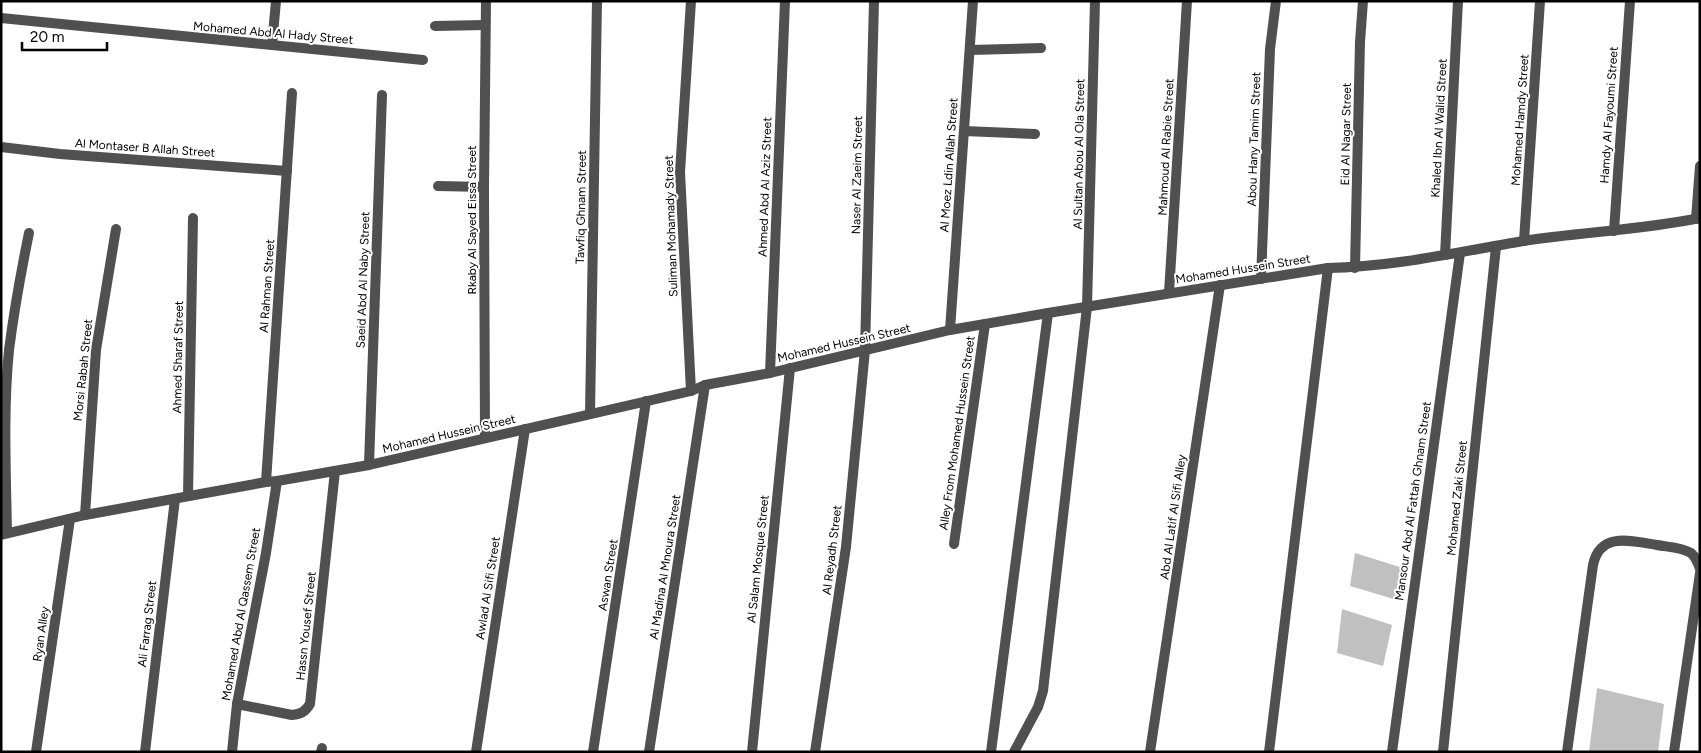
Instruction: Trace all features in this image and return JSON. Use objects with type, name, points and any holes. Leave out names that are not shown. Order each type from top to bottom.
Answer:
[{"type":"street","points":[[272,45],[276,1]]},
{"type":"street","name":"Rkaby Al Sayed Eissa Street","points":[[485,438],[484,187],[486,1]]},
{"type":"street","name":"Tawfiq Ghnam Street","points":[[590,414],[597,1]]},
{"type":"street","name":"Suliman Mohamady Street","points":[[690,391],[680,172],[692,1]]},
{"type":"street","name":"Ahmed Abd Al Aziz Street","points":[[770,373],[785,1]]},
{"type":"street","name":"Naser Al Zaeim Street","points":[[865,350],[874,1]]},
{"type":"street","name":"Al Moez Ldin Allah Street","points":[[950,330],[974,1]]},
{"type":"street","name":"Al Sultan Abou Al Ola Street","points":[[1014,752],[1038,707],[1043,691],[1087,306],[1095,1]]},
{"type":"street","name":"Mahmoud Al Rabie Street","points":[[1169,293],[1187,1]]},
{"type":"street","name":"Abou Hany Tamim Street","points":[[1261,279],[1270,49],[1276,1]]},
{"type":"street","name":"Eid Al Nagar Street","points":[[1355,268],[1360,42],[1363,1]]},
{"type":"street","name":"Khaled Ibn Al Walid Street","points":[[1445,255],[1458,1]]},
{"type":"street","name":"Mohamed Hamdy Street","points":[[1524,241],[1540,1]]},
{"type":"street","name":"Hamdy Al Fayoumi Street","points":[[1614,231],[1630,1]]},
{"type":"street","name":"Mohamed Abd Al Hady Street","points":[[1,18],[423,60]]},
{"type":"street","points":[[435,26],[485,25]]},
{"type":"street","points":[[970,50],[1042,48]]},
{"type":"street","name":"Al Rahman Street","points":[[266,482],[292,93]]},
{"type":"street","name":"Saeid Abd Al Naby Street","points":[[369,465],[382,95]]},
{"type":"street","points":[[964,131],[1035,134]]},
{"type":"street","name":"Al Montaser B Allah Street","points":[[1,147],[60,154],[287,171]]},
{"type":"street","points":[[1698,218],[1700,166]]},
{"type":"street","points":[[438,186],[484,187]]},
{"type":"street","name":"Ahmed Sharaf Street","points":[[188,496],[193,218]]},
{"type":"street","name":"Mohamed Hussein Street","points":[[4,534],[188,496],[369,465],[950,330],[1087,306],[1328,268],[1355,268],[1460,253],[1524,241],[1614,231],[1698,218]]},
{"type":"street","name":"Morsi Rabah Street","points":[[85,516],[96,350],[116,228]]},
{"type":"street","points":[[4,534],[9,352],[17,293],[29,233]]},
{"type":"street","name":"Mohamed Zaki Street","points":[[1443,752],[1496,247]]},
{"type":"street","name":"Mansour Abd Al Fattah Ghnam Street","points":[[1392,752],[1460,253]]},
{"type":"street","points":[[1269,752],[1328,268]]},
{"type":"street","name":"Abd Al Latif Al Sifi Alley","points":[[1150,752],[1220,285]]},
{"type":"street","points":[[991,752],[1048,313]]},
{"type":"street","name":"Alley From Mohamed Hussein Street","points":[[954,544],[985,324]]},
{"type":"street","name":"Al Reyadh Street","points":[[815,752],[846,547],[865,350]]},
{"type":"street","name":"Al Salam Mosque Street","points":[[752,752],[790,368]]},
{"type":"street","name":"Al Madina Al Mnoura Street","points":[[649,752],[705,386]]},
{"type":"street","name":"Aswan Street","points":[[593,752],[646,401]]},
{"type":"street","name":"Awlad Al Sifi Street","points":[[476,752],[525,429]]},
{"type":"street","name":"Hassn Yousef Street","points":[[237,704],[299,714],[306,711],[310,704],[335,471]]},
{"type":"street","name":"Mohamed Abd Al Qassem Street","points":[[232,752],[237,704],[266,553],[276,481]]},
{"type":"street","name":"Ali Farrag Street","points":[[145,752],[175,499]]},
{"type":"street","name":"Ryan Alley","points":[[36,752],[70,519]]},
{"type":"street","points":[[1567,752],[1593,565],[1598,552],[1608,543],[1622,540],[1678,548],[1691,553],[1700,571],[1674,752]]},
{"type":"building","points":[[1355,553],[1403,568],[1397,600],[1350,586]]},
{"type":"building","points":[[1342,609],[1392,625],[1383,666],[1337,653]]},
{"type":"building","points":[[1597,688],[1664,704],[1658,752],[1589,752]]}]
